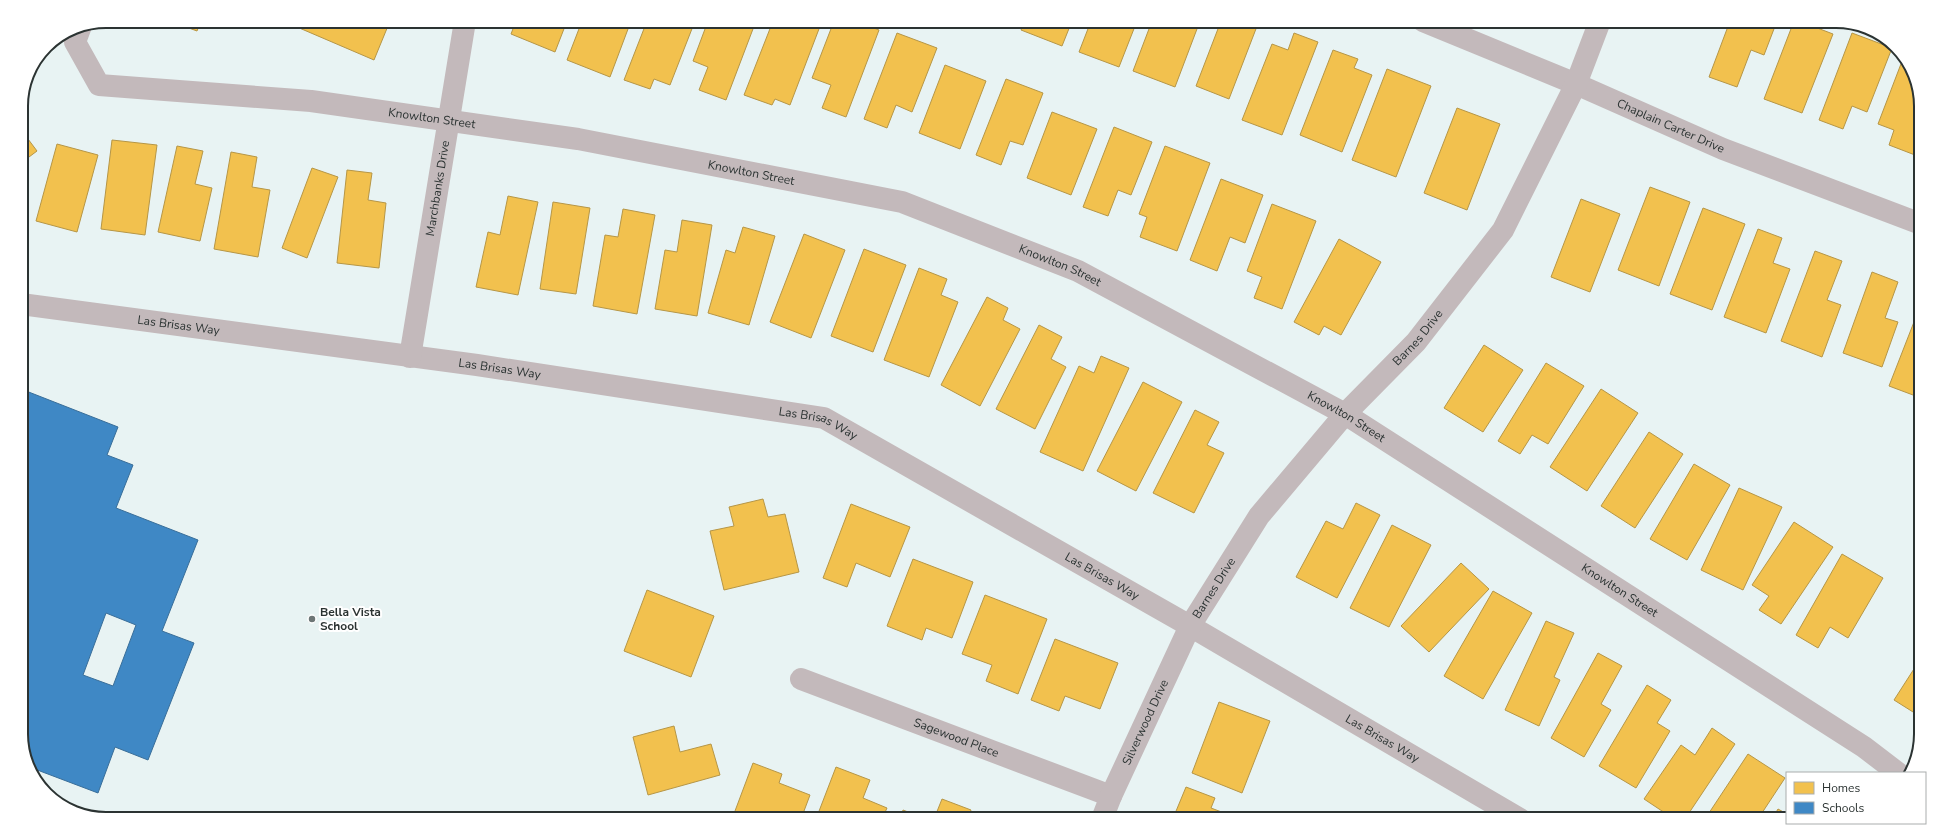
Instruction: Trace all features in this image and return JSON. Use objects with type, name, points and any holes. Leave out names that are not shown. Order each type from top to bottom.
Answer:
[{"type":"street","name":"Marchbanks Drive","points":[[410,356],[464,28]]},
{"type":"street","name":"Chaplain Carter Drive","points":[[1440,28],[1576,84],[1724,149],[1914,221]]},
{"type":"street","name":"Barnes Drive","points":[[1190,626],[1259,516],[1345,414],[1416,342],[1503,230],[1576,84],[1597,28]]},
{"type":"street","name":"Knowlton Street","points":[[78,33],[75,42],[99,85],[311,101],[578,139],[902,202],[1078,271],[1345,414],[1864,747],[1897,772]]},
{"type":"street","name":"Las Brisas Way","points":[[28,305],[410,356],[824,418],[1190,626],[1508,812]]},
{"type":"street","name":"Silverwood Drive","points":[[1105,812],[1190,626]]},
{"type":"street","name":"Sagewood Place","points":[[801,679],[1111,796]]},
{"type":"building: Homes","points":[[189,28],[198,28],[197,31]]},
{"type":"building: Homes","points":[[299,28],[387,28],[374,60]]},
{"type":"building: Homes","points":[[513,28],[564,28],[555,52],[511,34]]},
{"type":"building: Homes","points":[[579,28],[628,28],[610,77],[567,60]]},
{"type":"building: Homes","points":[[644,28],[692,28],[670,85],[654,79],[650,89],[624,80]]},
{"type":"building: Homes","points":[[705,28],[753,28],[726,100],[699,90],[708,67],[693,61]]},
{"type":"building: Homes","points":[[770,28],[819,28],[790,105],[775,99],[772,105],[744,95]]},
{"type":"building: Homes","points":[[831,28],[874,28],[879,30],[846,117],[822,108],[831,85],[812,78]]},
{"type":"building: Homes","points":[[1022,28],[1069,28],[1062,46],[1021,30]]},
{"type":"building: Homes","points":[[1088,28],[1134,28],[1119,67],[1079,52]]},
{"type":"building: Homes","points":[[1149,28],[1197,28],[1175,87],[1133,71]]},
{"type":"building: Homes","points":[[1218,28],[1256,28],[1229,99],[1196,86]]},
{"type":"building: Homes","points":[[1727,28],[1774,28],[1764,55],[1751,50],[1737,87],[1709,77]]},
{"type":"building: Homes","points":[[1791,28],[1817,28],[1833,34],[1802,113],[1764,99]]},
{"type":"building: Homes","points":[[897,33],[937,48],[912,112],[896,105],[887,128],[864,119]]},
{"type":"building: Homes","points":[[1294,33],[1318,42],[1282,135],[1242,120],[1272,44],[1288,50]]},
{"type":"building: Homes","points":[[1852,33],[1884,45],[1891,51],[1867,112],[1852,106],[1843,129],[1819,120]]},
{"type":"building: Homes","points":[[1333,50],[1358,59],[1354,68],[1372,75],[1342,152],[1300,135]]},
{"type":"building: Homes","points":[[1901,64],[1910,81],[1914,101],[1914,155],[1889,145],[1894,130],[1878,124]]},
{"type":"building: Homes","points":[[945,65],[986,81],[960,149],[919,133]]},
{"type":"building: Homes","points":[[1387,69],[1431,86],[1396,177],[1352,160]]},
{"type":"building: Homes","points":[[1006,79],[1043,93],[1023,145],[1010,141],[1001,165],[976,155]]},
{"type":"building: Homes","points":[[1457,108],[1500,124],[1467,210],[1424,193]]},
{"type":"building: Homes","points":[[1052,112],[1097,129],[1071,195],[1027,178]]},
{"type":"building: Homes","points":[[1114,127],[1152,142],[1131,195],[1118,190],[1108,216],[1083,207]]},
{"type":"building: Homes","points":[[28,139],[37,151],[28,158]]},
{"type":"building: Homes","points":[[112,140],[157,145],[145,235],[101,229]]},
{"type":"building: Homes","points":[[57,144],[98,155],[77,232],[36,221]]},
{"type":"building: Homes","points":[[177,146],[203,151],[195,184],[212,188],[200,241],[158,232]]},
{"type":"building: Homes","points":[[1165,146],[1210,163],[1177,251],[1140,237],[1147,217],[1139,214]]},
{"type":"building: Homes","points":[[231,152],[257,157],[252,187],[270,190],[258,257],[214,249]]},
{"type":"building: Homes","points":[[312,168],[338,177],[307,258],[282,248]]},
{"type":"building: Homes","points":[[347,170],[372,173],[368,200],[386,203],[379,268],[337,263]]},
{"type":"building: Homes","points":[[1221,179],[1263,195],[1245,243],[1230,237],[1217,271],[1190,260]]},
{"type":"building: Homes","points":[[1650,187],[1690,202],[1659,286],[1618,270]]},
{"type":"building: Homes","points":[[508,196],[538,202],[518,295],[476,287],[488,232],[500,235]]},
{"type":"building: Homes","points":[[1581,199],[1620,214],[1590,292],[1551,277]]},
{"type":"building: Homes","points":[[553,202],[590,208],[576,294],[540,289]]},
{"type":"building: Homes","points":[[1272,204],[1316,221],[1282,309],[1254,298],[1262,277],[1247,271]]},
{"type":"building: Homes","points":[[1703,208],[1745,224],[1712,310],[1670,294]]},
{"type":"building: Homes","points":[[623,209],[655,215],[637,314],[593,306],[605,235],[618,237]]},
{"type":"building: Homes","points":[[682,220],[712,225],[697,316],[655,309],[665,250],[677,252]]},
{"type":"building: Homes","points":[[743,227],[775,236],[749,325],[708,313],[726,250],[735,253]]},
{"type":"building: Homes","points":[[1758,229],[1782,238],[1773,263],[1790,269],[1766,333],[1724,317]]},
{"type":"building: Homes","points":[[804,234],[845,250],[811,338],[770,322]]},
{"type":"building: Homes","points":[[1339,239],[1381,262],[1341,335],[1324,326],[1319,335],[1294,322]]},
{"type":"building: Homes","points":[[864,249],[906,265],[873,352],[831,336]]},
{"type":"building: Homes","points":[[1815,251],[1842,261],[1827,300],[1841,305],[1822,357],[1781,341]]},
{"type":"building: Homes","points":[[919,268],[947,279],[941,295],[958,302],[929,377],[884,360]]},
{"type":"building: Homes","points":[[1872,272],[1898,282],[1885,318],[1898,322],[1882,367],[1843,353]]},
{"type":"building: Homes","points":[[987,297],[1008,308],[1003,320],[1020,329],[980,406],[941,385]]},
{"type":"building: Homes","points":[[1914,322],[1914,395],[1889,386]]},
{"type":"building: Homes","points":[[1039,325],[1062,337],[1051,359],[1066,367],[1035,429],[996,409]]},
{"type":"building: Homes","points":[[1484,345],[1523,370],[1483,432],[1444,408]]},
{"type":"building: Homes","points":[[1101,356],[1129,368],[1083,471],[1040,452],[1079,366],[1094,373]]},
{"type":"building: Homes","points":[[1546,363],[1584,386],[1548,444],[1532,435],[1520,454],[1498,441]]},
{"type":"building: Homes","points":[[1143,382],[1182,402],[1136,491],[1097,471]]},
{"type":"building: Homes","points":[[1601,389],[1638,413],[1587,491],[1550,467]]},
{"type":"building: Homes","points":[[1195,410],[1219,422],[1207,445],[1224,453],[1194,513],[1153,493]]},
{"type":"building: Homes","points":[[1649,432],[1683,454],[1635,528],[1601,506]]},
{"type":"building: Homes","points":[[1694,464],[1730,485],[1687,560],[1650,539]]},
{"type":"building: Homes","points":[[1739,488],[1782,507],[1743,590],[1701,570]]},
{"type":"building: Homes","points":[[763,499],[768,517],[785,514],[799,572],[724,590],[710,531],[734,526],[729,507]]},
{"type":"building: Homes","points":[[1356,503],[1380,515],[1337,598],[1296,577],[1326,521],[1343,529]]},
{"type":"building: Homes","points":[[851,504],[910,527],[890,577],[856,563],[847,587],[823,578]]},
{"type":"building: Homes","points":[[1794,522],[1833,547],[1781,624],[1759,610],[1769,596],[1752,585]]},
{"type":"building: Homes","points":[[1392,525],[1431,545],[1389,627],[1350,608]]},
{"type":"building: Homes","points":[[1842,554],[1883,578],[1848,638],[1830,627],[1818,648],[1796,635]]},
{"type":"building: Homes","points":[[913,559],[973,582],[952,638],[926,628],[922,640],[887,626]]},
{"type":"building: Homes","points":[[1461,563],[1489,589],[1429,652],[1401,626]]},
{"type":"building: Homes","points":[[647,590],[714,616],[691,677],[624,651]]},
{"type":"building: Homes","points":[[1493,591],[1532,613],[1483,699],[1444,676]]},
{"type":"building: Homes","points":[[985,595],[1047,619],[1018,694],[986,681],[992,665],[962,654]]},
{"type":"building: Homes","points":[[1546,621],[1574,633],[1554,677],[1560,680],[1539,726],[1505,710]]},
{"type":"building: Homes","points":[[1055,639],[1118,663],[1100,709],[1065,696],[1059,711],[1031,700]]},
{"type":"building: Homes","points":[[1598,653],[1622,666],[1601,704],[1611,710],[1584,757],[1551,738]]},
{"type":"building: Homes","points":[[1914,669],[1914,713],[1894,700]]},
{"type":"building: Homes","points":[[1647,685],[1671,700],[1657,723],[1670,731],[1636,788],[1599,766]]},
{"type":"building: Homes","points":[[1219,702],[1270,721],[1242,793],[1192,773]]},
{"type":"building: Homes","points":[[674,726],[680,752],[711,744],[720,775],[648,795],[633,737]]},
{"type":"building: Homes","points":[[1712,728],[1735,744],[1690,812],[1664,812],[1644,799],[1681,745],[1695,755]]},
{"type":"building: Homes","points":[[1748,754],[1785,778],[1763,812],[1710,812]]},
{"type":"building: Homes","points":[[753,763],[782,774],[779,783],[810,795],[804,812],[735,812]]},
{"type":"building: Homes","points":[[836,767],[870,780],[863,798],[887,808],[885,812],[819,812]]},
{"type":"building: Homes","points":[[1186,787],[1215,798],[1211,808],[1222,812],[1176,812]]},
{"type":"building: Homes","points":[[942,799],[971,810],[970,812],[937,812]]},
{"type":"building: Homes","points":[[1778,809],[1783,812],[1776,812]]},
{"type":"building: Schools","points":[[28,392],[118,427],[107,455],[133,465],[116,508],[198,540],[162,631],[194,643],[148,760],[115,747],[98,793],[37,770],[34,764],[28,739]],"holes":[[[106,613],[136,625],[113,686],[83,675]]]},
{"type":"place","name":"Bella Vista School","points":[[312,619]]}]
